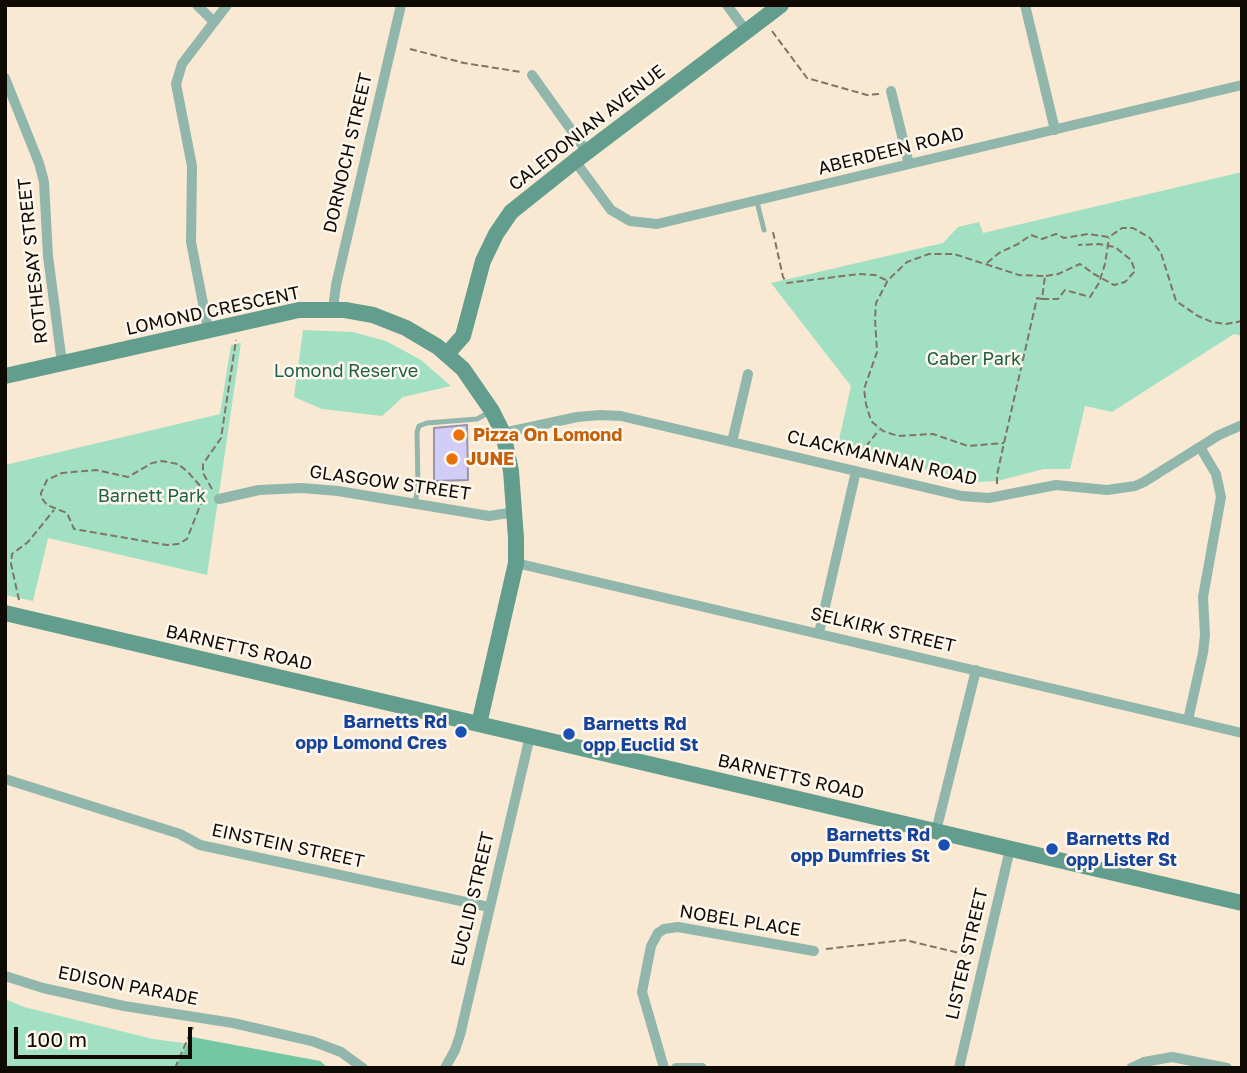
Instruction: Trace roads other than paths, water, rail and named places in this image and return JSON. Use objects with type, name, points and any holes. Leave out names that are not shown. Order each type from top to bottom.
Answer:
[{"type":"street","points":[[197,5],[214,22]]},
{"type":"street","points":[[208,329],[191,242],[192,166],[176,84],[182,64],[227,5]]},
{"type":"street","name":"DORNOCH STREET","points":[[333,309],[335,285],[401,5]]},
{"type":"street","points":[[727,5],[746,31]]},
{"type":"street","name":"CALEDONIAN AVENUE","points":[[447,354],[463,336],[483,261],[491,242],[516,207],[780,5]]},
{"type":"street","points":[[1025,5],[1055,130]]},
{"type":"street","name":"ABERDEEN ROAD","points":[[532,75],[611,210],[630,221],[657,224],[1242,85]]},
{"type":"street","name":"ROTHESAY STREET","points":[[5,78],[43,174],[48,256],[62,363]]},
{"type":"street","points":[[891,91],[909,164]]},
{"type":"street","name":"LOMOND CRESCENT","points":[[5,376],[288,312],[333,309],[373,315],[395,323],[416,333],[447,354],[463,369],[492,411],[503,433],[511,471],[515,512],[516,563],[479,724]]},
{"type":"street","points":[[732,442],[748,374]]},
{"type":"street","name":"CLACKMANNAN ROAD","points":[[503,433],[578,417],[610,415],[633,418],[981,498],[1007,496],[1056,485],[1115,490],[1144,482],[1228,430],[1242,425]]},
{"type":"street","points":[[1188,720],[1203,653],[1203,597],[1221,497],[1216,474],[1200,447]]},
{"type":"street","points":[[819,633],[856,471]]},
{"type":"street","name":"GLASGOW STREET","points":[[219,499],[259,489],[302,488],[489,516],[515,512]]},
{"type":"street","name":"SELKIRK STREET","points":[[516,563],[1242,733]]},
{"type":"street","name":"BARNETTS ROAD","points":[[5,613],[1242,903]]},
{"type":"street","points":[[936,831],[976,670]]},
{"type":"street","name":"EUCLID STREET","points":[[445,1068],[458,1042],[530,736]]},
{"type":"street","name":"EINSTEIN STREET","points":[[5,779],[180,834],[200,845],[489,907]]},
{"type":"street","name":"LISTER STREET","points":[[959,1068],[1010,849]]},
{"type":"street","name":"NOBEL PLACE","points":[[664,1068],[642,992],[651,946],[659,926],[814,951]]},
{"type":"street","name":"EDISON PARADE","points":[[5,976],[43,988],[124,1006],[245,1025],[321,1043],[341,1052],[363,1068]]},
{"type":"street","points":[[1131,1068],[1144,1062],[1172,1058],[1227,1068]]},
{"type":"street","points":[[676,1068],[702,1068]]},
{"type":"lane","points":[[757,202],[764,230]]},
{"type":"lane","points":[[415,503],[418,488],[419,426],[477,419],[492,411]]},
{"type":"place","name":"Pizza On Lomond","points":[[459,435]]},
{"type":"place","name":"JUNE","points":[[452,459]]},
{"type":"place","name":"Barnetts Rd opp Lomond Cres","points":[[461,732]]},
{"type":"place","name":"Barnetts Rd opp Euclid St","points":[[569,734]]},
{"type":"place","name":"Barnetts Rd opp Dumfries St","points":[[944,845]]},
{"type":"place","name":"Barnetts Rd opp Lister St","points":[[1052,849]]},
{"type":"park label","name":"Caber Park","points":[[974,359]]},
{"type":"park label","name":"Lomond Reserve","points":[[346,371]]},
{"type":"park label","name":"Barnett Park","points":[[152,496]]}]
